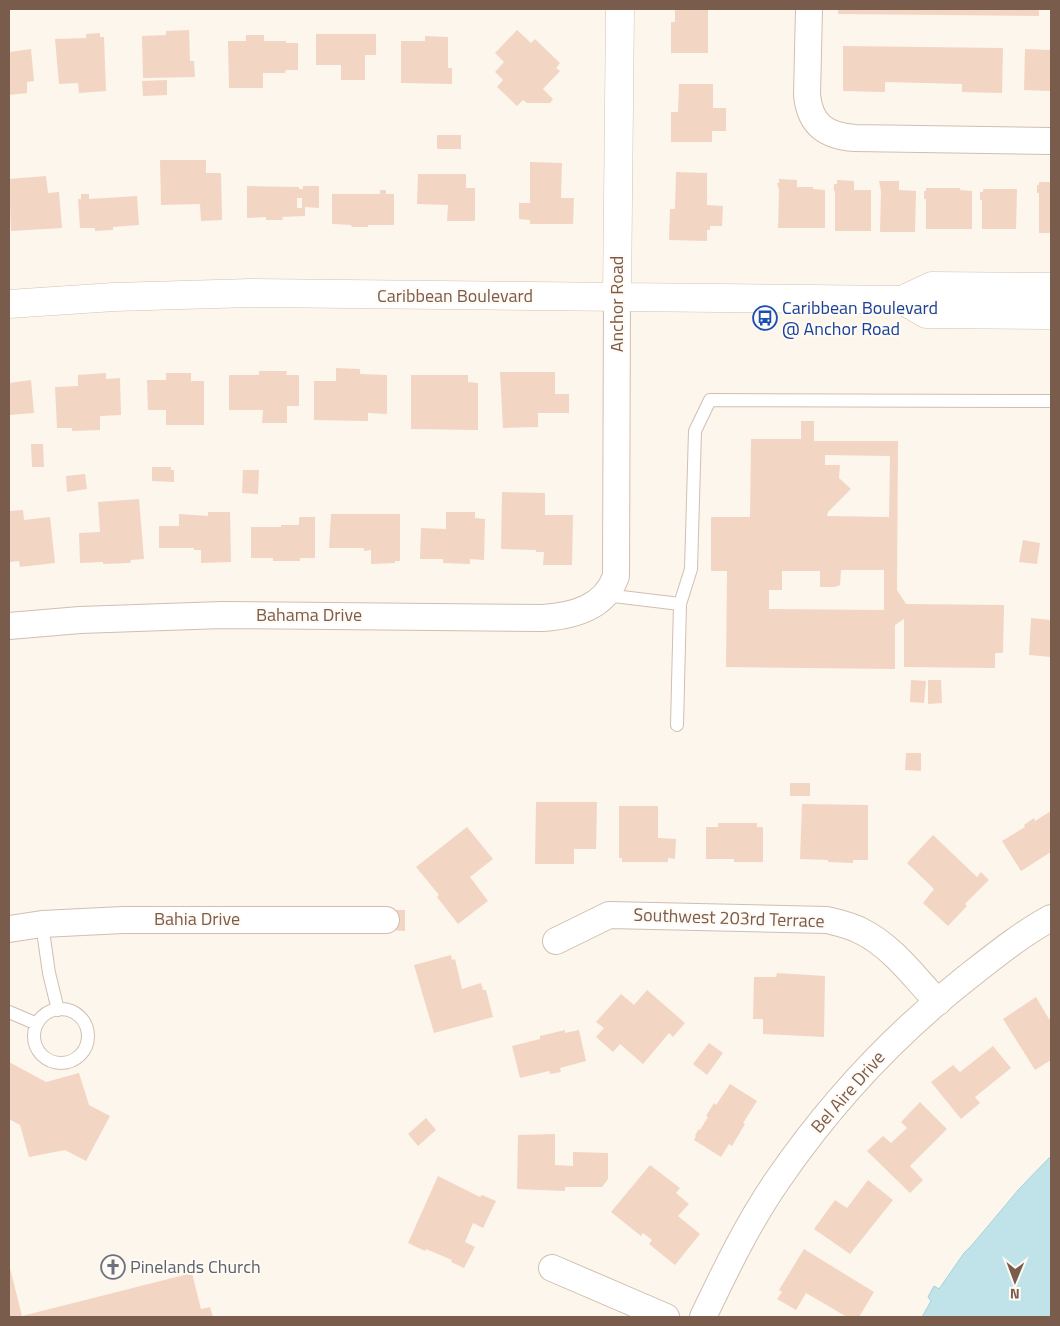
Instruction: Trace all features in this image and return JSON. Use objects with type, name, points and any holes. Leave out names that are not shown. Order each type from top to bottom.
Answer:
[{"type":"street","name":"Anchor Road","points":[[605,595],[612,588],[616,576],[620,9]]},
{"type":"street","points":[[808,9],[808,107],[812,116],[825,130],[846,137],[1051,141]]},
{"type":"street","name":"Caribbean Boulevard","points":[[9,304],[114,296],[214,294],[902,300],[932,286],[1051,287]]},
{"type":"street","name":"Caribbean Boulevard","points":[[902,300],[926,314],[1051,315]]},
{"type":"street","name":"Bahama Drive","points":[[9,626],[89,620],[222,615],[556,617],[584,610],[605,595]]},
{"type":"street","name":"Southwest 203rd Terrace","points":[[556,942],[609,915],[828,920],[846,924],[874,938],[897,958],[938,1002]]},
{"type":"street","name":"Bel Aire Drive","points":[[703,1317],[776,1182],[837,1103],[890,1045],[938,1002],[985,963],[1051,918]]},
{"type":"street","name":"Bahia Drive","points":[[9,929],[42,924],[164,919],[386,920]]},
{"type":"street","points":[[552,1268],[666,1317]]},
{"type":"lane","points":[[677,724],[680,604],[690,569],[695,430],[710,400],[1051,401]]},
{"type":"lane","points":[[605,595],[680,604]]},
{"type":"lane","points":[[42,924],[49,973],[58,1010]]},
{"type":"lane","points":[[58,1010],[67,1010],[75,1013],[82,1019],[88,1036],[83,1053],[76,1059],[59,1063],[50,1061],[42,1056],[34,1041],[34,1032],[42,1017],[58,1010]]},
{"type":"lane","points":[[9,1012],[37,1024]]},
{"type":"water","points":[[1051,1156],[1051,1317],[922,1317],[931,1301],[928,1297],[934,1286],[939,1289],[964,1253],[1019,1189]]},
{"type":"building","points":[[675,9],[708,9],[708,53],[671,53],[671,22],[675,22]]},
{"type":"building","points":[[838,9],[1039,9],[1039,16],[838,14]]},
{"type":"building","points":[[189,30],[190,61],[194,61],[195,77],[143,78],[142,36],[166,35],[166,31]]},
{"type":"building","points":[[517,30],[531,43],[535,39],[560,63],[556,68],[560,71],[543,89],[553,99],[550,103],[527,103],[523,100],[517,106],[497,87],[503,80],[495,72],[504,62],[495,53]]},
{"type":"building","points":[[100,33],[100,37],[104,37],[106,91],[79,93],[78,83],[59,84],[55,39],[86,38],[86,34]]},
{"type":"building","points":[[316,34],[376,34],[376,55],[365,55],[365,80],[341,80],[341,65],[316,65]]},
{"type":"building","points":[[246,35],[264,35],[264,41],[298,43],[298,70],[286,70],[285,73],[263,73],[263,88],[229,88],[228,41],[246,41]]},
{"type":"building","points":[[425,36],[448,37],[448,68],[452,68],[452,84],[401,83],[401,41],[425,41]]},
{"type":"building","points":[[843,46],[1003,48],[1002,93],[962,92],[962,84],[885,82],[885,92],[843,91]]},
{"type":"building","points":[[31,49],[34,81],[27,82],[27,93],[9,95],[9,52]]},
{"type":"building","points":[[1025,49],[1051,50],[1051,91],[1024,90]]},
{"type":"building","points":[[167,80],[167,95],[143,96],[142,81]]},
{"type":"building","points":[[679,84],[713,84],[713,108],[726,108],[726,131],[712,131],[712,142],[671,142],[671,112],[678,112]]},
{"type":"building","points":[[437,135],[461,135],[461,149],[437,149]]},
{"type":"building","points":[[160,160],[206,160],[206,173],[221,173],[222,220],[201,221],[200,204],[161,205]]},
{"type":"building","points":[[530,162],[562,163],[561,198],[574,198],[573,224],[530,224],[530,220],[519,219],[519,203],[530,203]]},
{"type":"building","points":[[676,172],[707,173],[707,205],[723,206],[722,226],[710,226],[710,230],[707,230],[707,241],[669,240],[670,209],[675,209]]},
{"type":"building","points":[[418,174],[466,174],[466,188],[475,188],[475,221],[447,221],[448,205],[417,204]]},
{"type":"building","points":[[46,176],[48,193],[59,192],[62,228],[11,231],[9,179]]},
{"type":"building","points":[[779,179],[797,180],[797,187],[813,187],[813,189],[825,190],[825,228],[778,228],[779,190],[777,183],[779,183]]},
{"type":"building","points":[[837,180],[854,181],[854,190],[871,190],[871,231],[835,231],[834,184],[837,184]]},
{"type":"building","points":[[879,181],[899,181],[899,190],[916,191],[915,232],[880,232],[881,192]]},
{"type":"building","points":[[1039,182],[1051,182],[1051,233],[1039,233],[1039,193],[1037,193],[1037,185],[1039,185]]},
{"type":"building","points":[[247,186],[299,187],[299,189],[303,189],[303,186],[319,186],[319,208],[305,207],[305,216],[282,217],[283,220],[266,220],[266,217],[247,218]],"holes":[[[297,198],[302,198],[302,208],[297,208]]]},
{"type":"building","points":[[926,188],[960,188],[960,190],[972,191],[972,229],[926,229],[926,199],[924,199],[924,191],[926,191]]},
{"type":"building","points":[[983,189],[1017,189],[1016,229],[982,229],[982,200],[980,200],[980,192],[983,192]]},
{"type":"building","points":[[380,190],[386,190],[386,194],[394,194],[394,225],[352,227],[351,225],[332,224],[332,194],[380,194]]},
{"type":"building","points":[[81,194],[89,194],[89,199],[137,196],[139,225],[113,227],[113,230],[95,231],[95,228],[80,228],[78,199],[81,199]]},
{"type":"building","points":[[336,368],[360,369],[360,374],[387,375],[387,414],[368,413],[368,421],[314,420],[314,381],[336,381]]},
{"type":"building","points":[[259,371],[287,371],[286,375],[299,375],[299,406],[287,406],[287,423],[262,423],[263,410],[229,410],[229,375],[259,375]]},
{"type":"building","points":[[500,372],[555,372],[555,394],[569,394],[569,413],[538,413],[538,427],[503,428]]},
{"type":"building","points":[[106,373],[106,379],[120,378],[121,415],[100,416],[100,430],[72,431],[72,428],[57,428],[55,387],[78,386],[78,375]]},
{"type":"building","points":[[166,373],[191,373],[191,381],[204,381],[204,425],[166,425],[166,410],[148,410],[147,380],[166,380]]},
{"type":"building","points":[[411,375],[468,375],[468,382],[478,383],[478,430],[411,429]]},
{"type":"building","points":[[31,380],[34,413],[9,415],[9,383]]},
{"type":"building","points":[[801,421],[814,421],[814,441],[898,441],[897,590],[906,604],[1004,605],[1003,653],[995,653],[995,668],[904,667],[904,619],[895,625],[895,669],[726,667],[727,571],[711,571],[711,517],[750,517],[751,439],[801,439]],"holes":[[[825,455],[890,456],[889,517],[827,516],[828,512],[851,489],[839,478],[840,465],[825,465]],[[841,570],[884,570],[884,610],[769,609],[769,590],[782,590],[782,571],[820,571],[820,587],[835,587],[840,585]]]},
{"type":"building","points":[[31,444],[43,444],[44,467],[32,467]]},
{"type":"building","points":[[152,467],[171,467],[171,470],[174,470],[174,482],[152,481]]},
{"type":"building","points":[[243,470],[259,470],[258,494],[242,493]]},
{"type":"building","points":[[85,474],[87,489],[67,492],[66,476]]},
{"type":"building","points":[[502,492],[545,493],[545,515],[573,515],[572,565],[543,565],[544,552],[536,552],[536,550],[501,549]]},
{"type":"building","points":[[139,499],[144,559],[131,560],[130,563],[80,563],[79,533],[100,532],[98,502]]},
{"type":"building","points":[[23,510],[24,520],[50,517],[55,563],[20,567],[19,561],[9,562],[9,511]]},
{"type":"building","points":[[208,512],[230,512],[231,562],[201,563],[201,550],[194,550],[194,548],[159,548],[159,526],[179,526],[179,514],[208,516]]},
{"type":"building","points":[[446,512],[475,512],[475,518],[485,519],[484,560],[470,559],[470,564],[443,563],[443,559],[420,559],[421,528],[446,529]]},
{"type":"building","points":[[331,514],[400,514],[400,561],[371,564],[371,550],[364,551],[364,548],[329,548]]},
{"type":"building","points":[[299,517],[315,517],[315,558],[300,558],[300,561],[273,561],[273,558],[251,558],[251,527],[299,525]]},
{"type":"building","points":[[1023,540],[1040,543],[1037,564],[1019,562]]},
{"type":"building","points":[[1031,618],[1051,620],[1051,657],[1029,655]]},
{"type":"building","points":[[911,680],[926,681],[924,703],[910,702]]},
{"type":"building","points":[[928,680],[941,680],[942,703],[928,704]]},
{"type":"building","points":[[906,753],[921,753],[921,771],[905,770]]},
{"type":"building","points":[[790,783],[810,783],[810,796],[790,796]]},
{"type":"building","points":[[536,802],[597,802],[596,849],[574,849],[574,864],[535,864]]},
{"type":"building","points":[[802,804],[868,805],[868,860],[853,860],[853,863],[800,859]]},
{"type":"building","points":[[619,806],[658,806],[658,838],[676,839],[675,859],[668,858],[668,862],[622,862],[622,858],[619,858]]},
{"type":"building","points":[[1051,811],[1051,852],[1021,871],[1002,841],[1025,827],[1024,825],[1034,818],[1035,821]]},
{"type":"building","points":[[718,823],[757,823],[757,827],[763,827],[763,862],[734,862],[734,859],[706,859],[706,827],[718,827]]},
{"type":"building","points":[[467,827],[493,859],[470,877],[488,901],[458,924],[437,897],[439,895],[416,867]]},
{"type":"building","points":[[933,835],[977,877],[981,872],[989,880],[965,904],[967,906],[948,926],[923,903],[934,889],[907,863]]},
{"type":"building","points":[[389,910],[405,910],[405,931],[389,930]]},
{"type":"building","points":[[451,955],[452,960],[455,959],[462,989],[481,983],[483,990],[486,990],[493,1017],[434,1033],[414,965]]},
{"type":"building","points":[[777,973],[825,976],[824,1037],[763,1034],[763,1019],[753,1019],[754,977],[776,977]]},
{"type":"building","points":[[647,990],[685,1023],[673,1037],[669,1033],[643,1064],[620,1044],[613,1052],[596,1037],[604,1028],[596,1022],[621,994],[634,1005]]},
{"type":"building","points":[[1036,997],[1049,1019],[1051,1018],[1051,1060],[1035,1070],[1003,1019]]},
{"type":"building","points":[[565,1030],[565,1033],[579,1030],[586,1061],[560,1068],[561,1072],[550,1074],[549,1071],[520,1078],[512,1046]]},
{"type":"building","points":[[709,1043],[723,1053],[707,1075],[693,1064]]},
{"type":"building","points":[[993,1046],[1011,1068],[975,1097],[980,1103],[961,1119],[931,1082],[953,1065],[960,1072]]},
{"type":"building","points":[[9,1062],[46,1082],[79,1073],[89,1105],[110,1116],[86,1161],[65,1150],[29,1157],[20,1125],[9,1119]]},
{"type":"building","points":[[730,1084],[757,1101],[743,1123],[745,1124],[732,1146],[729,1144],[721,1157],[694,1140],[714,1103],[716,1105]]},
{"type":"building","points":[[920,1102],[947,1129],[910,1166],[923,1180],[910,1193],[867,1151],[883,1136],[891,1143],[907,1128],[901,1122]]},
{"type":"building","points":[[426,1118],[436,1130],[418,1146],[408,1134]]},
{"type":"building","points":[[555,1134],[555,1165],[573,1166],[573,1152],[608,1153],[608,1179],[602,1187],[565,1187],[565,1191],[517,1189],[518,1135]]},
{"type":"building","points":[[650,1165],[680,1188],[676,1193],[689,1204],[678,1216],[700,1234],[675,1265],[649,1244],[652,1240],[643,1233],[641,1236],[611,1212]]},
{"type":"building","points":[[438,1176],[480,1197],[482,1195],[496,1201],[483,1228],[473,1223],[465,1242],[475,1247],[464,1268],[451,1262],[452,1260],[408,1243]]},
{"type":"building","points":[[868,1180],[893,1200],[850,1254],[814,1229],[835,1200],[847,1208]]},
{"type":"building","points":[[804,1249],[874,1292],[859,1317],[847,1317],[806,1293],[796,1310],[777,1299],[782,1292],[779,1290]]},
{"type":"building","points":[[9,1264],[22,1316],[192,1273],[201,1309],[210,1307],[213,1317],[9,1317]]},
{"type":"place","name":"Caribbean Boulevard @ Anchor Road","points":[[765,318]]},
{"type":"place","name":"Pinelands Church","points":[[113,1267]]}]
